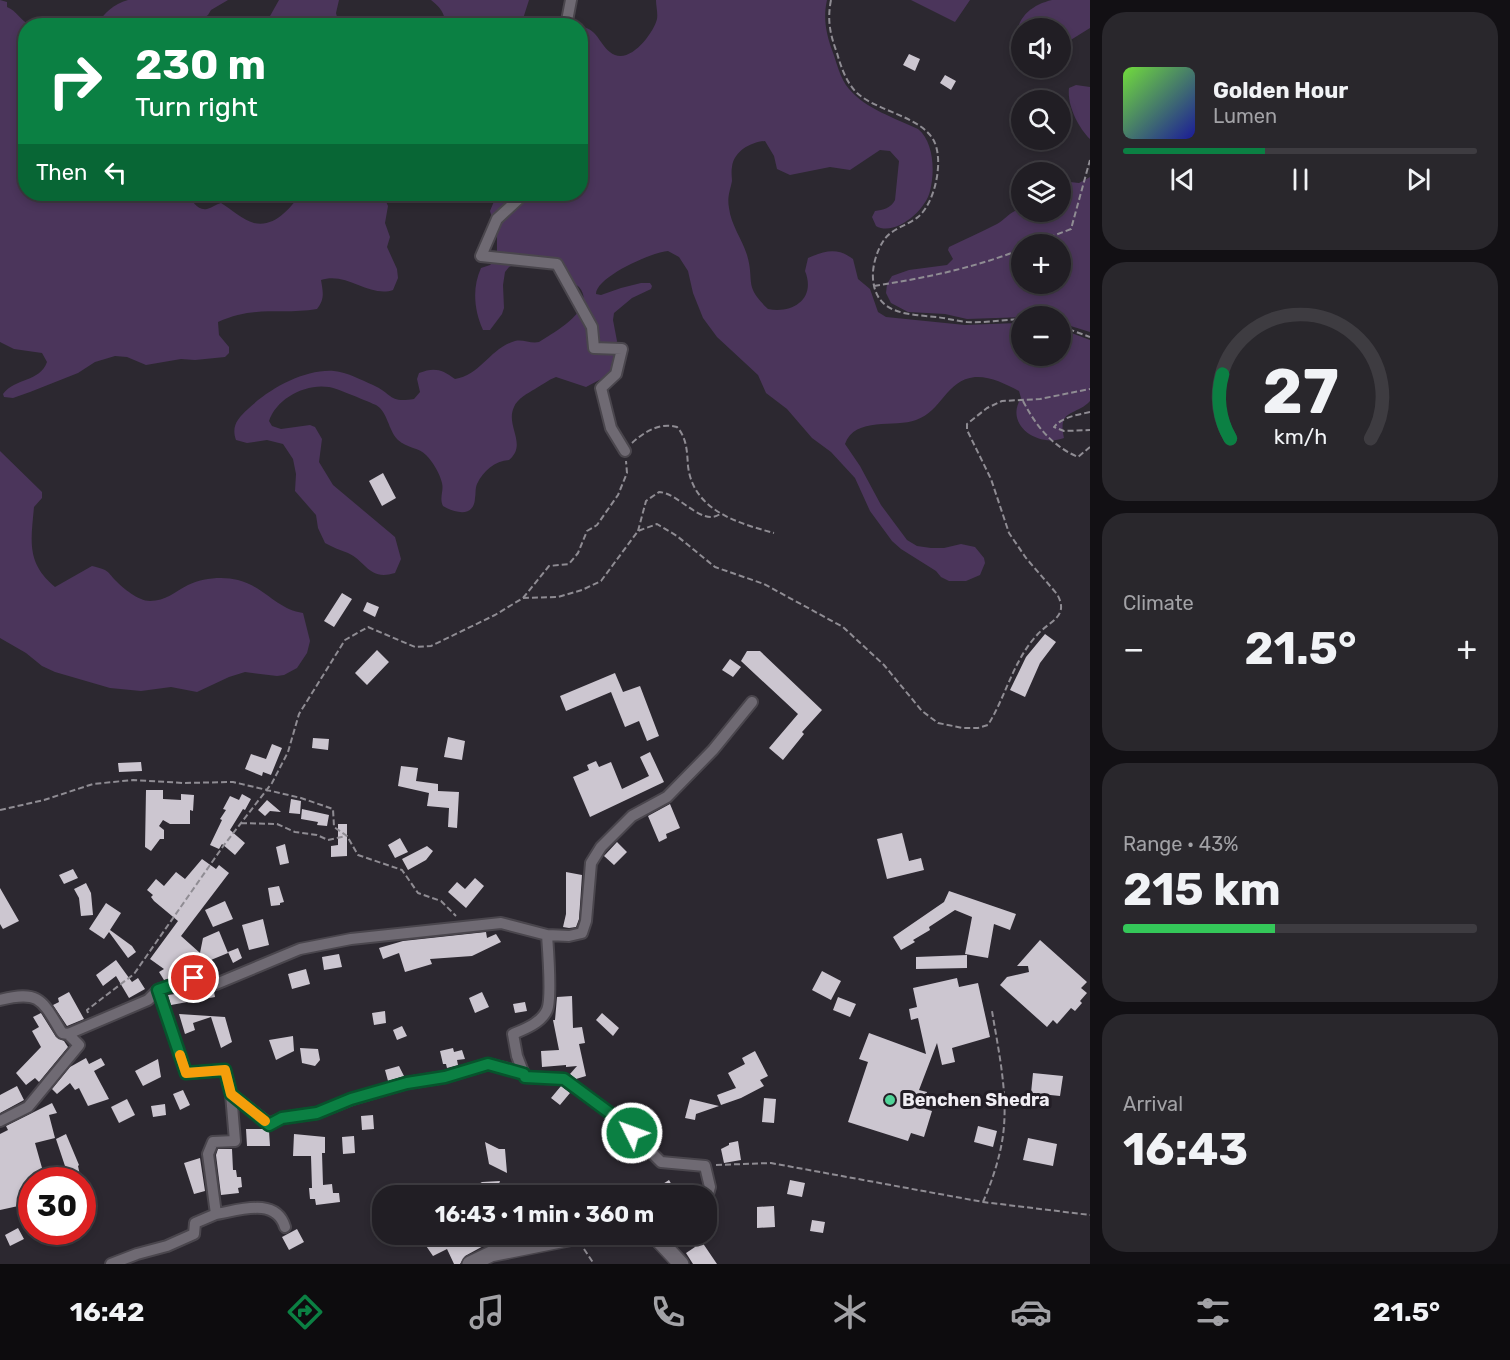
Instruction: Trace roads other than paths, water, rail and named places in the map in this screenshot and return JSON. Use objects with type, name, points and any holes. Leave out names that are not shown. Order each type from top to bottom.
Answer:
[{"type":"main road","points":[[470,1264],[491,1254],[540,1245]]},
{"type":"main road","points":[[663,1245],[681,1264]]},
{"type":"street","points":[[568,18],[571,0]]},
{"type":"street","points":[[516,201],[496,219],[481,256],[557,264],[592,327],[594,348],[622,349],[616,374],[601,388],[611,428],[625,451]]},
{"type":"street","points":[[0,1000],[26,995],[39,1000],[47,1008],[62,1033],[68,1034],[148,1000],[158,990],[194,978],[196,988],[216,984],[300,949],[351,939],[501,922],[547,935],[569,936],[582,933],[586,921],[591,863],[601,847],[632,816],[667,796],[713,750],[752,702]]},
{"type":"street","points":[[524,1074],[517,1056],[513,1034],[533,1025],[547,1010],[549,978],[547,935]]},
{"type":"street","points":[[158,990],[186,1073],[225,1070],[231,1094],[235,1141],[213,1142],[208,1154],[216,1214]]},
{"type":"street","points":[[0,1120],[28,1107],[79,1045],[68,1034]]},
{"type":"street","points":[[231,1094],[269,1125],[282,1118],[317,1113],[351,1099],[407,1083],[445,1077],[488,1064],[524,1074],[525,1077],[564,1079],[618,1119],[660,1162],[705,1166],[710,1185]]},
{"type":"street","points":[[111,1264],[167,1246],[194,1234],[195,1223],[216,1214],[250,1208],[271,1209],[282,1217],[285,1227]]},
{"type":"place","name":"Benchen Shedra","points":[[890,1100]]}]
